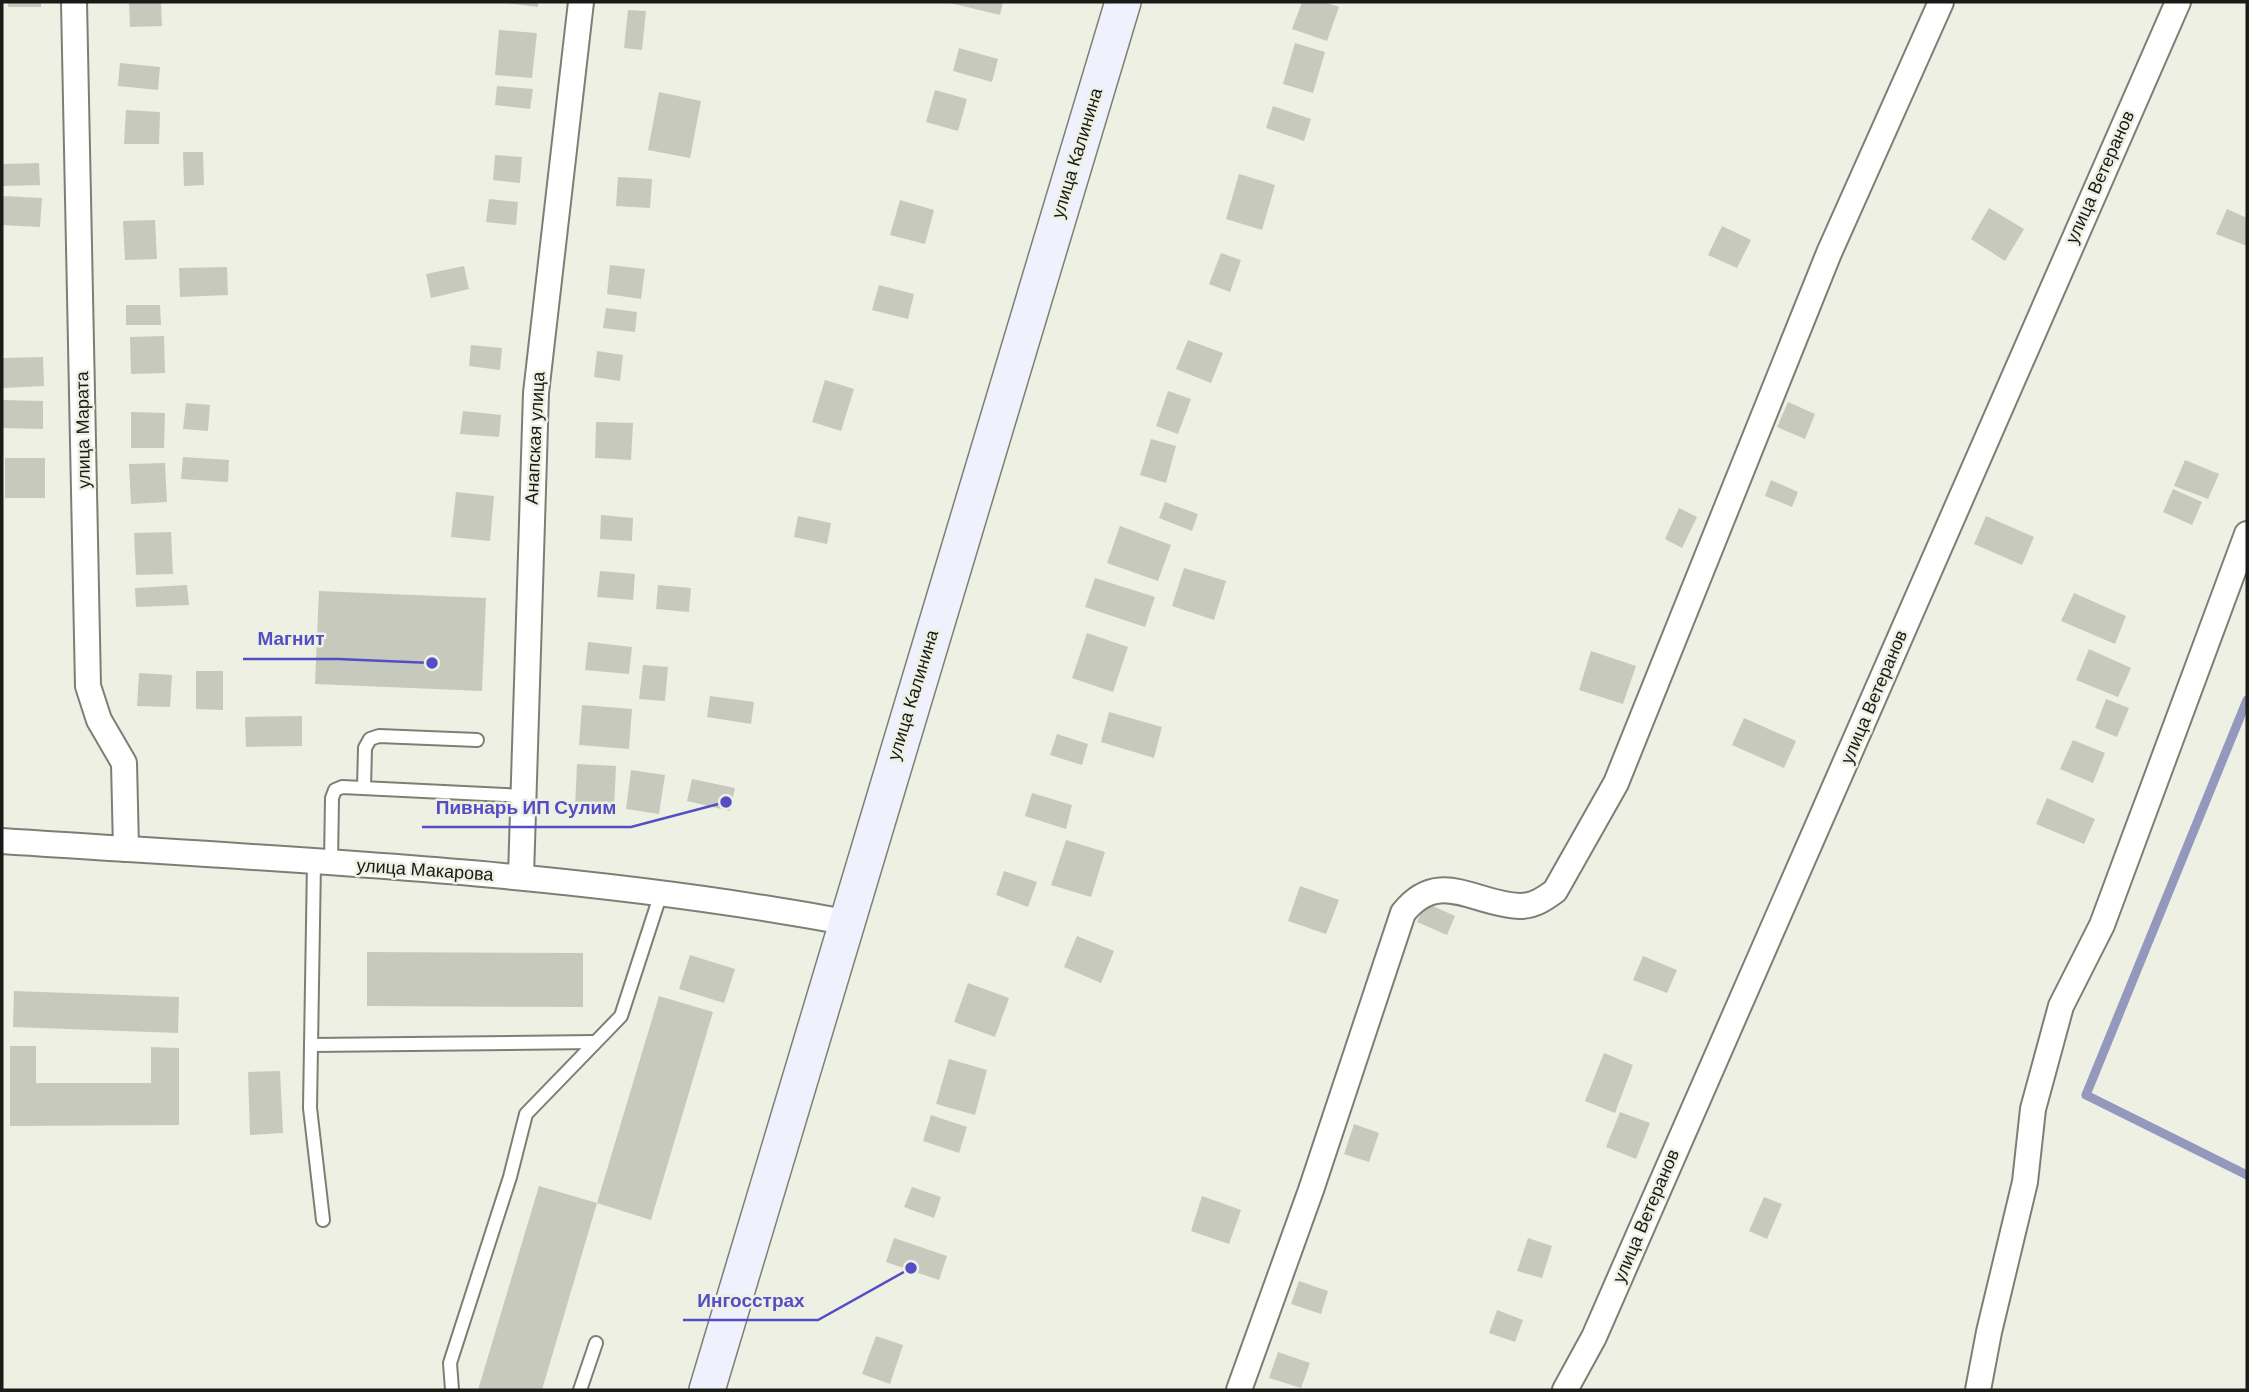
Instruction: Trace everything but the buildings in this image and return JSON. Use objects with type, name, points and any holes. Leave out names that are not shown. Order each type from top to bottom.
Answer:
[{"type":"main road","name":"улица Калинина","points":[[707,1390],[845,922],[1123,2]]},
{"type":"street","name":"улица Марата","points":[[74,2],[88,686],[92,705],[124,763],[125,849]]},
{"type":"street","name":"Анапская улица","points":[[521,876],[536,393],[581,2]]},
{"type":"street","points":[[1239,1390],[1311,1190],[1403,913],[1415,898],[1429,892],[1450,890],[1520,906],[1538,902],[1555,891],[1616,783],[1829,253],[1941,2]]},
{"type":"street","name":"улица Ветеранов","points":[[1565,1390],[1594,1337],[2178,2]]},
{"type":"street","points":[[1978,1390],[2025,1181],[2033,1110],[2061,1006],[2102,925],[2247,534]]},
{"type":"street","name":"улица Макарова","points":[[2,841],[521,876],[765,907],[845,922]]},
{"type":"lane","points":[[364,788],[365,748],[370,739],[379,736],[477,740]]},
{"type":"lane","points":[[323,1220],[310,1108],[311,1045],[322,863],[335,790],[342,787],[523,796]]},
{"type":"lane","points":[[452,1390],[450,1363],[510,1177],[526,1114],[621,1016],[661,893]]},
{"type":"lane","points":[[311,1045],[595,1042]]},
{"type":"lane","points":[[579,1390],[596,1343]]},
{"type":"waterway","points":[[2247,700],[2086,1095],[2247,1175]]},
{"type":"place","name":"Магнит","points":[[432,663]]},
{"type":"place","name":"Пивнарь ИП Сулим","points":[[726,802]]},
{"type":"place","name":"Ингосстрах","points":[[911,1268]]}]
